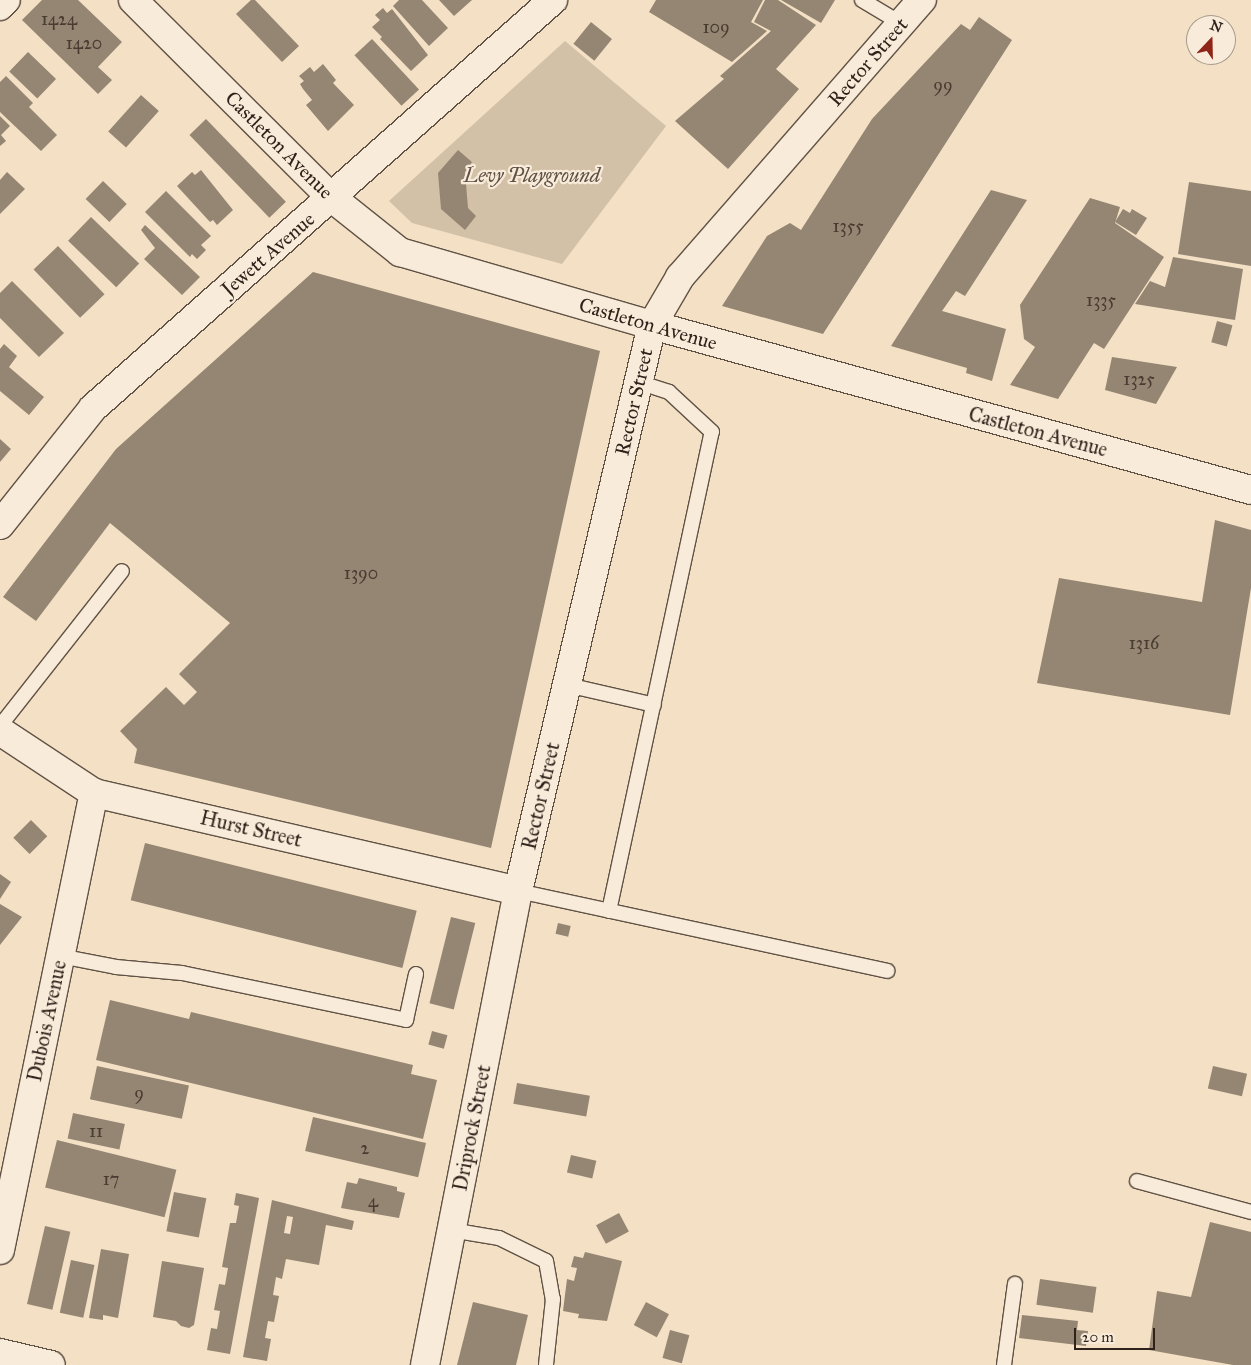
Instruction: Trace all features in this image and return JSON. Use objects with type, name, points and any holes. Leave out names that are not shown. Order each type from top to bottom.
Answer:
[{"type":"street","points":[[0,6],[6,0]]},
{"type":"street","name":"Castleton Avenue","points":[[132,0],[332,198],[400,252],[652,325],[1251,490]]},
{"type":"street","name":"Jewett Avenue","points":[[0,525],[93,408],[554,0]]},
{"type":"street","name":"Rector Street","points":[[518,891],[652,325],[680,277],[922,0]]},
{"type":"street","name":"Hurst Street","points":[[0,731],[94,793],[518,891]]},
{"type":"street","name":"Dubois Avenue","points":[[0,1250],[94,793]]},
{"type":"street","name":"Driprock Street","points":[[425,1365],[518,891]]},
{"type":"street","points":[[0,1353],[51,1365]]},
{"type":"lane","points":[[862,0],[902,24]]},
{"type":"lane","points":[[609,911],[712,432],[669,392],[639,382]]},
{"type":"lane","points":[[0,726],[122,571]]},
{"type":"lane","points":[[567,685],[654,705]]},
{"type":"lane","points":[[518,891],[887,972]]},
{"type":"lane","points":[[60,956],[116,966],[182,973],[406,1020],[416,974]]},
{"type":"lane","points":[[1137,1180],[1251,1212]]},
{"type":"lane","points":[[452,1230],[499,1238],[546,1261],[552,1299],[546,1365]]},
{"type":"lane","points":[[1004,1365],[1015,1284]]},
{"type":"green space","name":"Levy Playground","points":[[565,41],[666,126],[562,264],[412,223],[389,201]]},
{"type":"building","points":[[42,0],[78,0],[122,42],[98,67],[112,80],[98,94],[22,20]]},
{"type":"building","points":[[251,0],[255,0],[299,46],[282,62],[236,14]]},
{"type":"building","points":[[399,0],[422,0],[448,28],[429,46],[393,6]]},
{"type":"building","points":[[439,0],[472,0],[454,16]]},
{"type":"building","points":[[656,0],[763,0],[751,22],[767,31],[732,62],[649,12]]},
{"type":"building","points":[[765,0],[778,0],[816,25],[776,69],[799,89],[728,169],[675,121],[724,79],[720,76],[771,31],[754,22]]},
{"type":"building","points":[[781,0],[835,0],[821,23]]},
{"type":"building","points":[[383,8],[387,13],[392,9],[428,55],[411,71],[380,39],[382,37],[372,27],[380,20],[375,15]]},
{"type":"building","points":[[979,17],[1012,40],[823,334],[722,306],[767,236],[790,223],[801,230],[872,119],[961,24],[970,30]]},
{"type":"building","points":[[591,22],[612,39],[594,61],[573,44]]},
{"type":"building","points":[[372,39],[419,89],[402,106],[354,55]]},
{"type":"building","points":[[28,52],[56,79],[37,99],[9,71]]},
{"type":"building","points":[[323,64],[336,80],[333,83],[354,105],[328,131],[306,105],[312,100],[300,84],[304,81],[299,76],[310,67],[314,72]]},
{"type":"building","points":[[6,76],[33,103],[29,107],[57,135],[41,151],[0,112],[0,82]]},
{"type":"building","points":[[141,95],[159,111],[126,147],[108,131]]},
{"type":"building","points":[[0,116],[10,126],[1,135],[6,141],[0,146]]},
{"type":"building","points":[[206,119],[286,202],[269,218],[189,135]]},
{"type":"building","points":[[458,150],[472,162],[465,172],[468,208],[476,216],[465,230],[441,209],[438,173]]},
{"type":"building","points":[[201,170],[233,210],[217,225],[213,220],[210,222],[177,186],[192,172],[195,175]]},
{"type":"building","points":[[7,172],[25,189],[0,214],[0,180]]},
{"type":"building","points":[[103,181],[127,204],[109,222],[86,199]]},
{"type":"building","points":[[1189,182],[1251,191],[1251,266],[1178,254]]},
{"type":"building","points":[[991,190],[1027,200],[965,296],[956,291],[942,311],[1006,329],[992,381],[966,373],[967,368],[891,346]]},
{"type":"building","points":[[166,191],[211,236],[201,245],[206,250],[197,259],[192,254],[190,257],[145,212]]},
{"type":"building","points":[[1090,198],[1120,207],[1115,223],[1164,257],[1104,349],[1094,343],[1058,399],[1010,385],[1035,347],[1024,339],[1020,305]]},
{"type":"building","points":[[1123,209],[1130,213],[1132,209],[1147,218],[1136,235],[1115,222]]},
{"type":"building","points":[[91,217],[139,264],[116,287],[68,241]]},
{"type":"building","points":[[145,225],[200,277],[182,295],[144,259],[155,248],[141,230]]},
{"type":"building","points":[[58,246],[105,294],[80,318],[34,270]]},
{"type":"building","points":[[1173,257],[1243,269],[1235,320],[1135,304],[1150,281],[1165,287]]},
{"type":"building","points":[[313,272],[600,351],[491,848],[134,763],[137,749],[120,731],[166,687],[184,705],[197,692],[179,674],[230,623],[110,523],[36,621],[3,597],[116,449]]},
{"type":"building","points":[[12,281],[64,333],[39,357],[0,318],[0,293]]},
{"type":"building","points":[[1217,321],[1232,325],[1227,346],[1211,342]]},
{"type":"building","points":[[4,344],[17,356],[9,367],[44,397],[29,415],[0,391],[0,349]]},
{"type":"building","points":[[1112,357],[1177,367],[1156,404],[1105,390]]},
{"type":"building","points":[[0,439],[11,449],[0,462]]},
{"type":"building","points":[[1215,520],[1251,530],[1251,588],[1230,715],[1037,683],[1059,578],[1202,602]]},
{"type":"building","points":[[31,820],[47,836],[30,854],[13,838]]},
{"type":"building","points":[[145,843],[417,911],[402,968],[131,900]]},
{"type":"building","points":[[0,874],[11,882],[0,899]]},
{"type":"building","points":[[0,904],[22,917],[0,945]]},
{"type":"building","points":[[451,917],[475,923],[454,1009],[429,1003]]},
{"type":"building","points":[[558,923],[571,926],[568,937],[556,934]]},
{"type":"building","points":[[110,1000],[189,1019],[191,1012],[413,1065],[411,1074],[437,1080],[423,1139],[96,1060]]},
{"type":"building","points":[[432,1031],[447,1035],[444,1049],[428,1045]]},
{"type":"building","points":[[97,1066],[189,1086],[182,1119],[90,1099]]},
{"type":"building","points":[[1213,1066],[1247,1074],[1242,1096],[1208,1088]]},
{"type":"building","points":[[517,1083],[590,1096],[586,1117],[513,1104]]},
{"type":"building","points":[[73,1113],[125,1124],[119,1149],[68,1138]]},
{"type":"building","points":[[313,1117],[426,1143],[418,1177],[305,1151]]},
{"type":"building","points":[[57,1140],[176,1170],[164,1217],[45,1188]]},
{"type":"building","points":[[571,1155],[596,1161],[592,1178],[567,1173]]},
{"type":"building","points":[[359,1178],[397,1187],[397,1191],[405,1193],[399,1218],[341,1208],[347,1182],[357,1184]]},
{"type":"building","points":[[174,1192],[206,1198],[199,1238],[166,1231]]},
{"type":"building","points":[[236,1193],[259,1198],[230,1354],[207,1350],[211,1328],[217,1329],[220,1311],[214,1310],[219,1284],[225,1285],[228,1268],[222,1267],[230,1223],[236,1223],[239,1206],[234,1205]]},
{"type":"building","points":[[272,1200],[354,1221],[352,1230],[326,1225],[319,1265],[286,1259],[282,1279],[276,1277],[273,1295],[279,1296],[274,1322],[268,1321],[265,1338],[271,1339],[267,1361],[243,1357]],"holes":[[[287,1216],[293,1217],[290,1234],[284,1233]]]},
{"type":"building","points":[[619,1213],[629,1232],[606,1244],[596,1225]]},
{"type":"building","points":[[1210,1222],[1251,1232],[1251,1365],[1233,1365],[1149,1350],[1157,1291],[1191,1297]]},
{"type":"building","points":[[45,1226],[70,1232],[52,1310],[27,1304]]},
{"type":"building","points":[[101,1249],[129,1254],[118,1318],[103,1315],[103,1320],[89,1318]]},
{"type":"building","points":[[585,1252],[622,1261],[607,1321],[578,1318],[579,1314],[563,1311],[567,1279],[574,1281],[577,1268],[571,1267],[574,1256],[583,1258]]},
{"type":"building","points":[[71,1260],[94,1265],[83,1318],[60,1313]]},
{"type":"building","points":[[162,1261],[204,1268],[194,1325],[189,1328],[181,1326],[176,1321],[153,1317]]},
{"type":"building","points":[[1040,1279],[1096,1287],[1093,1313],[1036,1305]]},
{"type":"building","points":[[473,1302],[528,1315],[516,1365],[457,1365]]},
{"type":"building","points":[[646,1302],[669,1314],[657,1337],[634,1325]]},
{"type":"building","points":[[1022,1315],[1078,1321],[1077,1330],[1088,1331],[1086,1346],[1019,1338]]},
{"type":"building","points":[[670,1330],[689,1335],[682,1363],[662,1358]]}]
